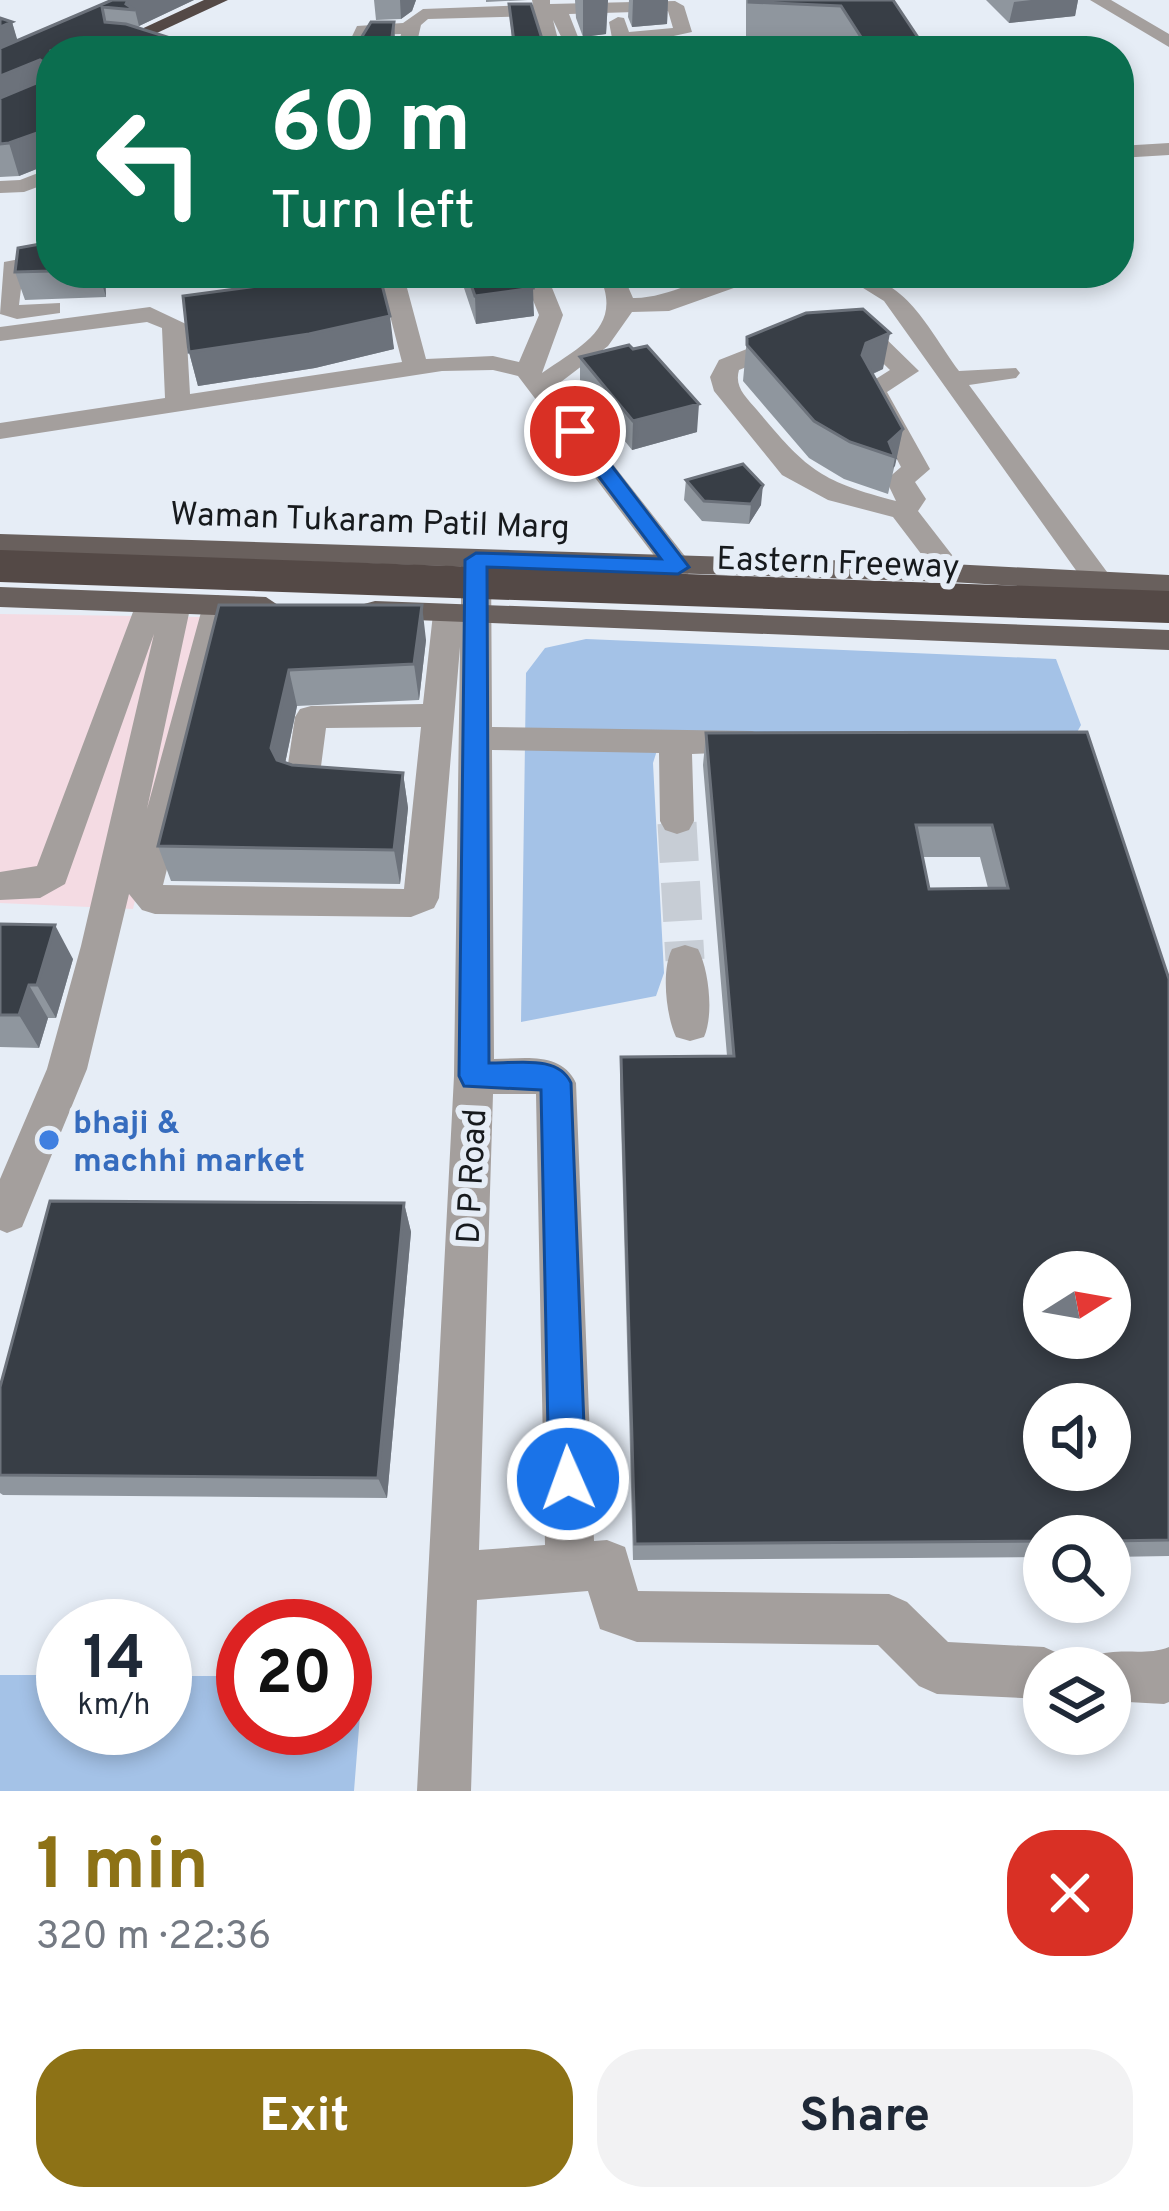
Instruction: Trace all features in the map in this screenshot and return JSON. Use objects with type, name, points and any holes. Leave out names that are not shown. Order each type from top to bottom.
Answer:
[{"type":"highway","points":[[138,36],[219,0]]},
{"type":"highway","name":"Eastern Freeway","points":[[0,566],[1169,607]]},
{"type":"highway","name":"Eastern Freeway","points":[[0,594],[1169,627]]},
{"type":"main road","name":"Waman Tukaram Patil Marg","points":[[0,543],[951,573],[1169,585]]},
{"type":"main road","points":[[114,601],[136,546]]},
{"type":"main road","points":[[0,594],[163,603],[216,615]]},
{"type":"main road","points":[[456,618],[1169,640]]},
{"type":"street","points":[[474,0],[474,5],[506,6]]},
{"type":"street","points":[[1099,0],[1169,42]]},
{"type":"street","points":[[549,4],[567,36]]},
{"type":"street","points":[[549,4],[551,36]]},
{"type":"street","points":[[360,36],[362,30],[423,10],[549,4],[675,6],[683,32],[642,36]]},
{"type":"street","points":[[604,4],[621,36]]},
{"type":"street","points":[[1134,151],[1169,149]]},
{"type":"street","points":[[0,187],[36,181]]},
{"type":"street","points":[[36,263],[13,267],[7,309],[17,312],[125,298],[157,288]]},
{"type":"street","points":[[395,288],[414,359]]},
{"type":"street","points":[[533,379],[551,315],[540,288]]},
{"type":"street","points":[[533,379],[589,350],[614,325],[623,305],[616,288]]},
{"type":"street","points":[[623,305],[662,306],[710,288]]},
{"type":"street","points":[[877,288],[892,296],[1100,583]]},
{"type":"street","points":[[0,334],[150,314],[174,324],[178,407]]},
{"type":"street","points":[[903,511],[913,499],[900,480],[916,469],[873,388],[906,371],[865,332],[796,338],[728,365],[723,377],[727,391],[792,469],[838,494],[903,511],[951,573]]},
{"type":"street","points":[[0,430],[178,407],[414,359]]},
{"type":"street","points":[[316,371],[414,359],[467,362],[533,379],[678,567]]},
{"type":"street","points":[[954,379],[1007,373]]},
{"type":"street","name":"D P Road","points":[[444,1791],[474,1076],[456,726],[456,618],[476,560]]},
{"type":"street","points":[[0,886],[40,884],[52,874],[163,603]]},
{"type":"street","points":[[7,1214],[72,1048],[100,946],[163,603]]},
{"type":"street","points":[[285,617],[216,615],[144,888],[154,900],[411,903],[421,898],[431,793],[456,726]]},
{"type":"street","points":[[344,618],[456,618]]},
{"type":"street","points":[[431,793],[302,784],[311,717],[674,745],[785,743]]},
{"type":"street","points":[[674,745],[677,821]]},
{"type":"street","points":[[685,960],[690,1024]]},
{"type":"street","points":[[474,1076],[550,1077],[556,1083],[570,1568]]},
{"type":"street","points":[[450,1577],[607,1565],[618,1610],[637,1616],[889,1620],[937,1668],[1023,1672]]},
{"type":"street","points":[[1131,1677],[1164,1678],[1169,1673]]},
{"type":"shaded area","points":[[0,614],[203,617],[133,909],[0,903]]},
{"type":"shaded area","points":[[586,639],[1056,659],[1081,725],[1075,736],[659,744],[653,763],[664,973],[656,996],[521,1022],[526,673],[545,648]]},
{"type":"shaded area","points":[[0,1675],[36,1675],[36,1755],[192,1755],[192,1676],[216,1676],[216,1755],[357,1755],[354,1791],[0,1791]]},
{"type":"building","points":[[112,0],[128,0],[126,4],[135,10],[102,7],[105,22],[164,36],[36,36],[36,62],[0,76],[0,48]]},
{"type":"building","points":[[893,0],[917,36],[860,36],[841,6],[749,2]]},
{"type":"building","points":[[509,4],[531,4],[541,36],[513,36]]},
{"type":"building","points":[[371,22],[394,22],[392,36],[362,36]]},
{"type":"building","points":[[36,83],[36,133],[0,144],[0,98]]},
{"type":"building","points":[[36,245],[36,271],[15,272],[18,248]]},
{"type":"building","points":[[243,288],[383,288],[390,316],[189,352],[183,296]]},
{"type":"building","points":[[472,288],[533,288],[475,296]]},
{"type":"building","points":[[863,309],[890,333],[866,343],[862,355],[903,429],[889,442],[895,457],[850,442],[814,421],[747,345],[747,337],[806,313]]},
{"type":"building","points":[[629,345],[633,349],[647,346],[699,404],[633,421],[580,357]]},
{"type":"building","points":[[743,464],[763,485],[751,504],[704,501],[686,480]]},
{"type":"building","points":[[219,605],[422,605],[414,664],[289,670],[271,748],[277,760],[292,765],[403,773],[394,850],[158,846]]},
{"type":"building","points":[[1087,732],[1169,979],[1169,1540],[1131,1541],[1131,1515],[1023,1515],[1023,1541],[635,1544],[621,1057],[734,1056],[706,733]],"holes":[[[916,825],[992,825],[1008,888],[929,889]]]},
{"type":"building","points":[[0,924],[55,925],[37,985],[29,985],[19,1015],[0,1015]]},
{"type":"building","points":[[50,1201],[404,1203],[378,1478],[0,1475],[0,1387]]},
{"type":"tunnel","points":[[677,823],[685,960]]},
{"type":"place","name":"bhaji & machhi market","points":[[49,1140]]},
{"type":"route","points":[[568,1479],[556,1083],[550,1077],[474,1076],[476,560],[678,567],[575,431]]}]
